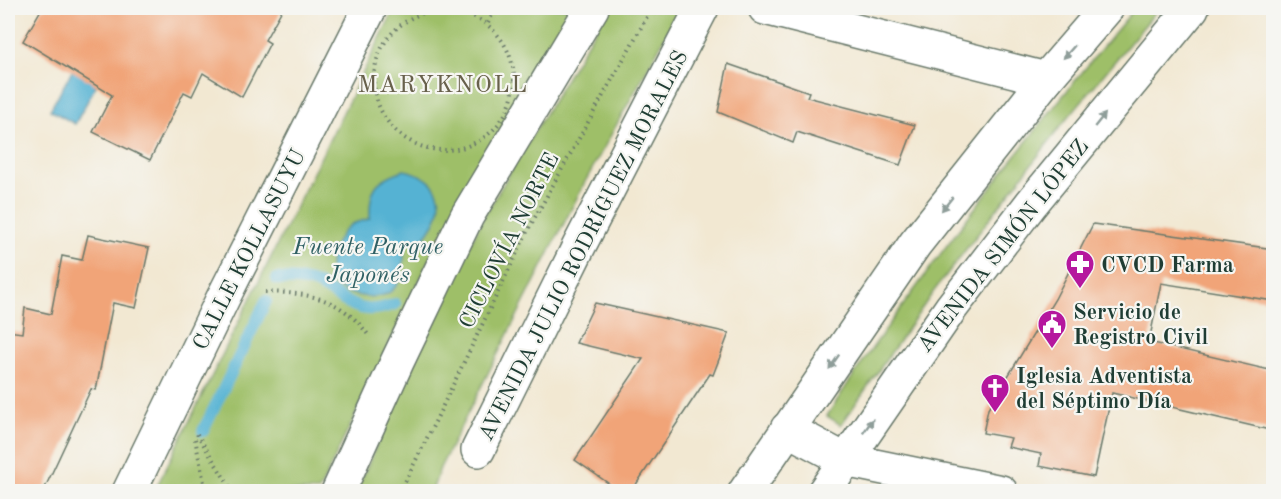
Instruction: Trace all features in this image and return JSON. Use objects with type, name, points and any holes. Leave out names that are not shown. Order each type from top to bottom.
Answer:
[{"type":"main road","name":"CALLE KOLLASUYU","points":[[129,492],[223,298],[370,8]]},
{"type":"main road","points":[[338,492],[397,362],[468,216],[592,8]]},
{"type":"main road","name":"AVENIDA JULIO RODRÍGUEZ MORALES","points":[[478,450],[579,246],[702,8]]},
{"type":"main road","points":[[765,8],[1046,79]]},
{"type":"main road","points":[[745,492],[915,244],[1046,79],[1107,8]]},
{"type":"main road","name":"AVENIDA SIMÓN LÓPEZ","points":[[824,492],[951,308],[987,260],[1030,204],[1192,8]]},
{"type":"main road","points":[[787,429],[845,460],[1000,492]]},
{"type":"path","points":[[467,14],[470,8]]},
{"type":"path","points":[[488,22],[496,8]]},
{"type":"path","name":"CICLOVÍA NORTE","points":[[400,492],[529,228],[652,8]]},
{"type":"path","points":[[443,9],[467,14],[488,22],[507,49],[514,75],[512,97],[502,119],[486,137],[467,147],[449,151],[431,150],[414,144],[382,116],[374,96],[372,73],[379,50],[390,35],[407,21],[423,12],[443,9]]},
{"type":"path","points":[[258,292],[293,293],[317,297],[340,307],[362,327],[375,344]]},
{"type":"path","points":[[206,492],[192,426],[233,492]]},
{"type":"green space","points":[[395,8],[572,8],[427,265],[319,491],[154,492]]},
{"type":"green space","points":[[608,8],[681,8],[585,182],[440,468],[432,491],[356,492],[419,349],[483,218]]},
{"type":"green space","points":[[1135,8],[1159,8],[1061,126],[934,291],[841,425],[827,416],[883,333],[970,214]]},
{"type":"water","points":[[75,66],[99,80],[75,124],[50,110]]},
{"type":"water","name":"Fuente Parque Japonés","points":[[404,170],[423,177],[436,188],[440,204],[434,224],[421,240],[404,241],[402,274],[393,289],[375,297],[359,296],[345,291],[337,285],[330,270],[335,246],[349,226],[370,218],[371,199],[376,186],[386,178]]},
{"type":"building","points":[[42,8],[283,8],[265,40],[270,43],[242,97],[203,73],[192,96],[184,92],[150,160],[93,132],[112,95],[23,41]]},
{"type":"building","points":[[728,64],[809,92],[807,97],[915,125],[900,165],[797,132],[793,143],[718,112]]},
{"type":"building","points":[[1093,224],[1274,249],[1274,301],[1161,283],[1149,342],[1274,371],[1274,431],[1112,393],[1094,477],[1039,466],[1041,454],[1008,447],[1011,438],[983,433],[988,409],[1055,299]]},
{"type":"building","points":[[88,235],[149,248],[136,308],[113,303],[96,390],[91,389],[43,492],[8,492],[8,331],[22,333],[25,308],[51,314],[62,256],[82,260]]},
{"type":"building","points":[[595,303],[729,333],[713,375],[710,374],[631,492],[621,492],[575,460],[643,359],[576,343]]},
{"type":"waterway","points":[[277,279],[314,283],[346,302],[362,308],[382,308],[395,304]]},
{"type":"waterway","points":[[203,431],[266,301]]},
{"type":"place","name":"CVCD Farma","points":[[1080,290]]},
{"type":"place","name":"Servicio de Registro Civil","points":[[1052,350]]},
{"type":"place","name":"Iglesia Adventista del Séptimo Día","points":[[995,414]]},
{"type":"district","name":"MARYKNOLL","points":[[443,84]]}]
